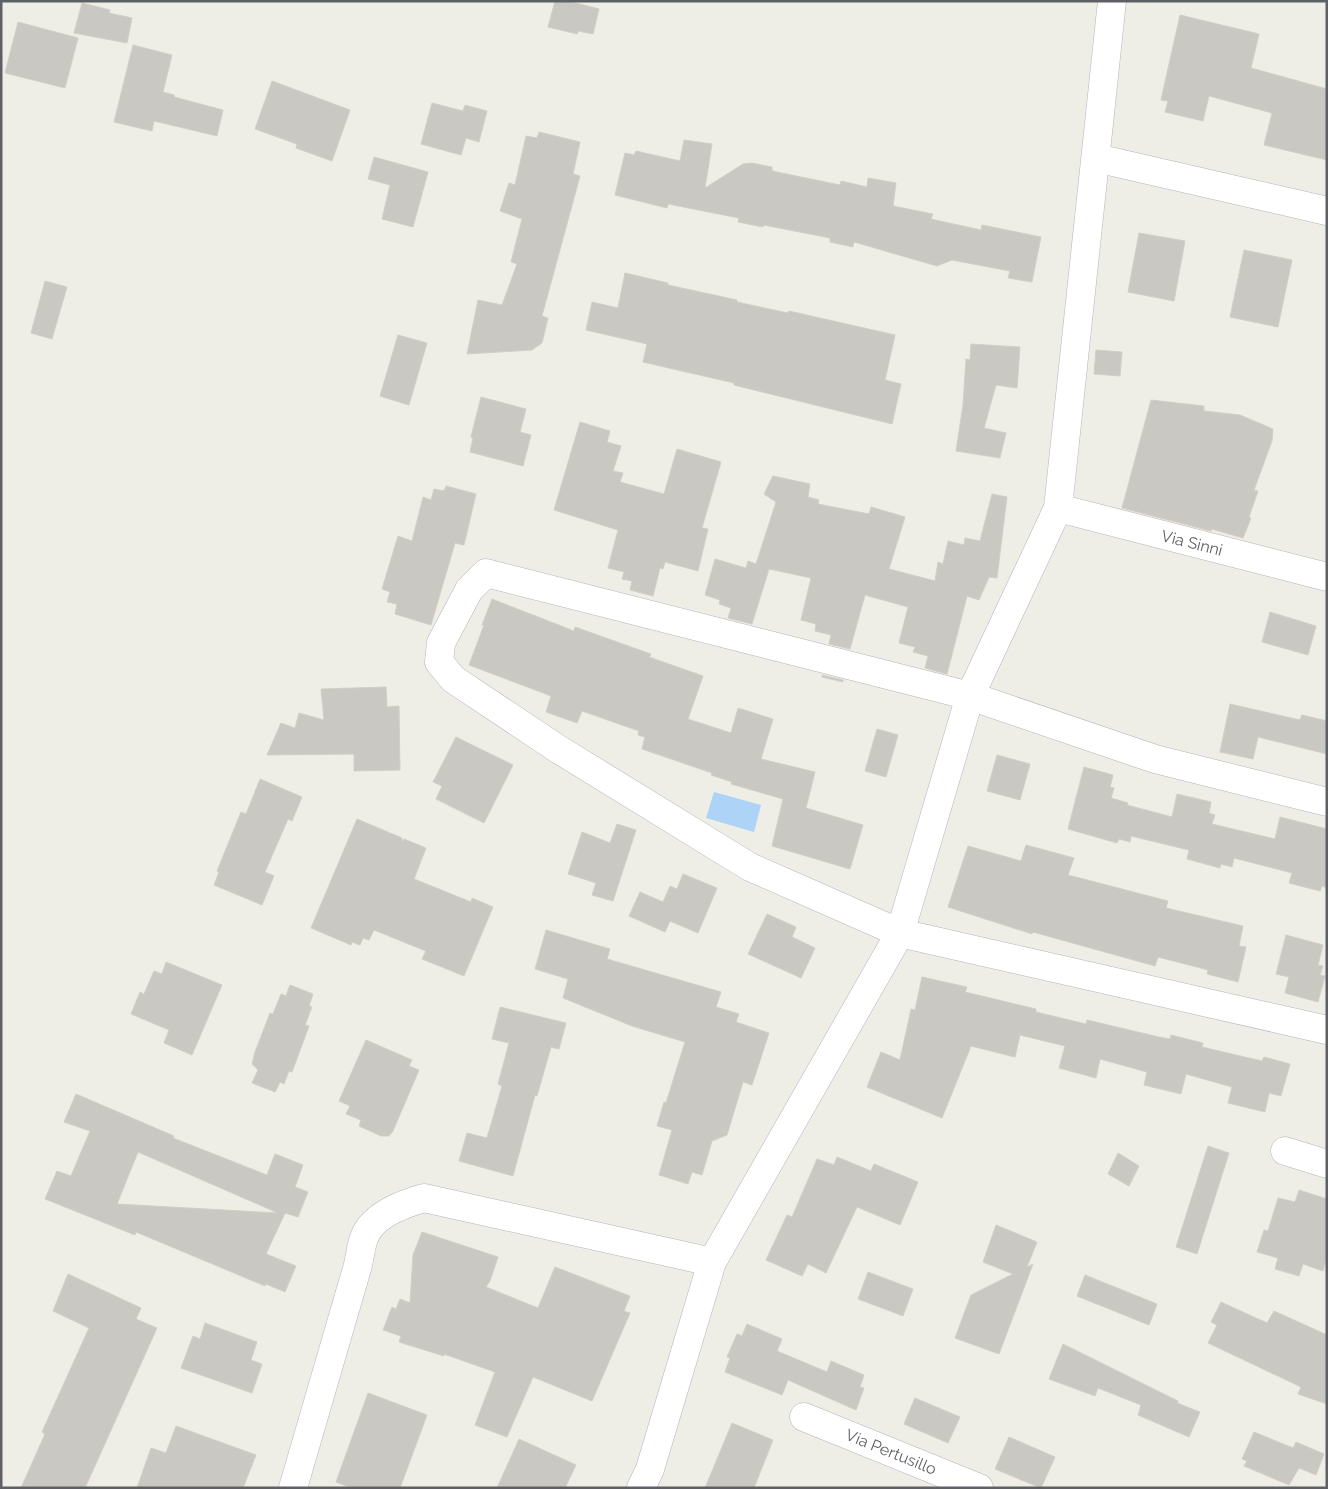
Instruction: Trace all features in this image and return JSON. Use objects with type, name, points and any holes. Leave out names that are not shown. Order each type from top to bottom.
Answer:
[{"type":"street","points":[[641,1488],[650,1469],[712,1262],[900,933],[970,696],[1058,508],[1112,1]]},
{"type":"street","points":[[1096,158],[1327,211]]},
{"type":"street","name":"Via Sinni","points":[[1058,508],[1327,577]]},
{"type":"street","points":[[1327,802],[1156,759],[970,696],[486,573],[469,590],[441,643],[439,662],[453,679],[558,749],[750,867],[900,933],[1327,1030]]},
{"type":"street","points":[[1285,1151],[1327,1164]]},
{"type":"street","points":[[293,1488],[358,1265],[364,1236],[379,1218],[404,1204],[424,1198],[712,1262]]},
{"type":"street","name":"Via Pertusillo","points":[[804,1417],[979,1488]]},
{"type":"water","points":[[714,792],[761,805],[754,832],[706,818]]},
{"type":"building","points":[[555,1],[568,1],[599,9],[593,34],[578,31],[577,34],[548,27]]},
{"type":"building","points":[[82,3],[110,10],[109,13],[132,18],[127,43],[74,33]]},
{"type":"building","points":[[1180,15],[1259,34],[1251,68],[1327,89],[1327,160],[1264,145],[1272,113],[1209,96],[1203,121],[1165,112],[1168,101],[1161,100]]},
{"type":"building","points":[[18,22],[78,38],[65,88],[5,73]]},
{"type":"building","points":[[133,45],[172,55],[163,92],[174,95],[174,97],[223,110],[217,136],[154,121],[152,131],[114,122]]},
{"type":"building","points":[[272,81],[350,110],[332,161],[296,148],[297,144],[255,129]]},
{"type":"building","points":[[432,103],[463,111],[465,105],[487,111],[479,142],[466,138],[461,155],[421,144]]},
{"type":"building","points":[[539,132],[580,142],[573,174],[580,176],[542,316],[548,318],[542,343],[532,350],[467,354],[478,300],[502,305],[517,264],[511,262],[522,219],[500,211],[509,183],[515,185],[526,136],[537,138]]},
{"type":"building","points":[[684,140],[712,144],[705,188],[743,164],[752,163],[772,167],[772,171],[840,185],[841,181],[867,187],[868,178],[896,183],[893,206],[933,214],[931,219],[981,230],[982,225],[1041,237],[1032,282],[1008,278],[1010,271],[952,260],[937,266],[854,242],[853,247],[830,242],[830,238],[738,222],[739,218],[668,204],[667,208],[615,195],[625,153],[634,155],[636,151],[680,161]]},
{"type":"building","points":[[374,157],[428,172],[413,227],[382,219],[390,185],[368,179]]},
{"type":"building","points":[[1139,233],[1185,241],[1174,301],[1128,292]]},
{"type":"building","points":[[1244,250],[1292,260],[1278,327],[1230,317]]},
{"type":"building","points":[[625,273],[668,283],[668,285],[737,300],[737,302],[788,313],[789,311],[895,335],[885,380],[901,384],[892,424],[734,385],[734,383],[643,362],[647,344],[586,330],[592,302],[618,308]]},
{"type":"building","points":[[45,281],[67,287],[52,339],[31,333]]},
{"type":"building","points":[[398,335],[427,343],[409,405],[380,396]]},
{"type":"building","points":[[971,344],[1020,347],[1017,388],[996,385],[984,428],[1006,433],[1000,458],[956,451],[963,405],[966,359],[970,360]]},
{"type":"building","points":[[1096,350],[1122,352],[1120,376],[1094,374]]},
{"type":"building","points":[[481,397],[526,409],[520,432],[531,435],[523,466],[470,452],[473,438],[471,437]]},
{"type":"building","points":[[1151,400],[1204,406],[1204,411],[1240,415],[1273,429],[1272,441],[1254,490],[1258,491],[1249,517],[1251,518],[1243,538],[1122,508]]},
{"type":"building","points":[[580,422],[610,431],[607,442],[621,446],[613,471],[623,473],[620,482],[664,494],[677,449],[721,462],[702,528],[708,529],[698,571],[665,562],[663,569],[660,568],[653,596],[630,590],[632,581],[622,579],[624,572],[608,568],[618,530],[554,510]]},
{"type":"building","points":[[773,476],[810,484],[808,497],[819,500],[818,504],[869,514],[871,507],[905,517],[889,569],[935,581],[938,562],[943,564],[948,541],[964,545],[965,538],[980,541],[992,494],[1007,497],[997,578],[989,577],[979,600],[967,596],[947,674],[925,668],[928,656],[913,652],[915,647],[899,643],[908,607],[865,595],[850,649],[829,644],[831,635],[815,631],[816,624],[801,620],[811,578],[769,569],[752,624],[728,618],[731,608],[719,604],[720,600],[705,595],[715,559],[746,568],[748,561],[756,564],[776,502],[764,494]]},
{"type":"building","points":[[446,486],[476,494],[464,545],[455,543],[431,625],[395,614],[397,604],[387,602],[390,592],[382,589],[398,536],[412,541],[423,497],[431,500],[434,489],[444,491]]},
{"type":"building","points":[[492,599],[574,631],[575,627],[651,654],[649,657],[703,676],[688,719],[731,733],[738,708],[773,719],[761,759],[815,772],[806,808],[863,825],[850,869],[772,846],[783,799],[731,784],[732,782],[711,775],[712,773],[642,749],[645,737],[638,735],[639,731],[582,711],[577,723],[546,712],[551,696],[469,665]]},
{"type":"building","points":[[1270,612],[1316,626],[1308,655],[1262,642]]},
{"type":"building","points":[[822,675],[843,680],[843,682],[822,677]]},
{"type":"building","points":[[386,687],[387,707],[399,706],[400,770],[354,771],[354,754],[267,755],[281,723],[295,728],[299,713],[324,720],[321,689]]},
{"type":"building","points":[[1230,704],[1300,720],[1302,715],[1327,721],[1327,754],[1258,737],[1253,759],[1220,752]]},
{"type":"building","points":[[877,729],[898,735],[886,777],[865,771]]},
{"type":"building","points":[[456,737],[513,765],[484,823],[436,799],[442,786],[433,782]]},
{"type":"building","points":[[997,755],[1030,764],[1020,800],[987,791]]},
{"type":"building","points":[[1084,767],[1113,775],[1110,787],[1114,788],[1111,798],[1128,803],[1127,805],[1172,817],[1177,794],[1211,802],[1209,813],[1215,815],[1212,824],[1275,839],[1280,817],[1327,829],[1327,888],[1322,886],[1320,891],[1289,883],[1292,873],[1234,858],[1232,867],[1221,864],[1220,868],[1187,859],[1189,850],[1131,836],[1130,842],[1119,839],[1117,843],[1068,829]]},
{"type":"building","points":[[260,779],[302,797],[292,821],[288,819],[265,872],[274,876],[262,905],[214,885],[219,872],[217,871],[241,812],[246,814]]},
{"type":"building","points":[[357,819],[402,838],[402,842],[404,839],[426,848],[414,879],[471,902],[472,898],[493,907],[464,976],[422,959],[426,951],[374,930],[369,940],[363,938],[360,945],[352,942],[351,945],[311,928]]},
{"type":"building","points":[[617,824],[636,830],[613,901],[592,895],[596,883],[568,874],[582,832],[610,843]]},
{"type":"building","points":[[1026,845],[1074,858],[1068,875],[1168,901],[1166,908],[1243,926],[1239,946],[1246,947],[1238,982],[1207,974],[1208,970],[1158,957],[1155,966],[1033,932],[1032,934],[948,907],[968,846],[1021,861]]},
{"type":"building","points":[[683,874],[717,888],[698,933],[670,921],[665,932],[629,916],[640,892],[663,902],[670,886],[677,889]]},
{"type":"building","points":[[767,914],[796,927],[792,937],[815,948],[801,978],[748,954]]},
{"type":"building","points":[[546,930],[610,949],[607,959],[721,992],[716,1007],[739,1014],[736,1022],[769,1033],[752,1085],[743,1082],[727,1135],[712,1141],[702,1175],[692,1172],[688,1184],[659,1175],[672,1130],[657,1126],[685,1042],[632,1026],[563,998],[568,979],[535,969]]},
{"type":"building","points":[[1286,935],[1323,945],[1318,965],[1323,966],[1320,975],[1325,976],[1318,1002],[1285,993],[1289,977],[1276,974]]},
{"type":"building","points":[[166,962],[222,985],[192,1055],[164,1043],[169,1030],[131,1014],[140,992],[144,994],[154,971],[162,974]]},
{"type":"building","points":[[922,977],[967,987],[965,992],[1036,1009],[1036,1012],[1086,1024],[1087,1020],[1170,1039],[1171,1035],[1203,1043],[1202,1047],[1262,1061],[1264,1057],[1290,1064],[1281,1096],[1269,1093],[1265,1112],[1228,1103],[1232,1087],[1186,1074],[1181,1094],[1144,1085],[1147,1072],[1100,1059],[1096,1078],[1059,1068],[1065,1046],[1020,1035],[1015,1057],[971,1046],[942,1118],[867,1087],[881,1052],[900,1060],[911,1009],[915,1010]]},
{"type":"building","points":[[290,985],[313,994],[309,1006],[312,1007],[305,1025],[309,1026],[292,1072],[289,1071],[284,1084],[280,1082],[275,1092],[252,1083],[258,1070],[252,1064],[270,1013],[273,1014],[281,994],[286,996]]},
{"type":"building","points":[[500,1007],[566,1023],[559,1049],[551,1047],[537,1096],[535,1095],[513,1176],[459,1161],[467,1133],[487,1138],[502,1086],[498,1084],[509,1043],[492,1039]]},
{"type":"building","points":[[366,1040],[412,1060],[409,1066],[419,1070],[393,1131],[389,1136],[381,1136],[359,1126],[361,1120],[346,1114],[350,1106],[339,1101]]},
{"type":"building","points":[[76,1094],[174,1136],[173,1138],[267,1175],[275,1154],[303,1165],[295,1187],[308,1192],[298,1217],[285,1213],[266,1254],[296,1266],[285,1292],[266,1284],[265,1286],[136,1232],[135,1235],[45,1199],[57,1171],[71,1176],[90,1131],[64,1122]],"holes":[[[138,1152],[278,1213],[117,1204]]]},
{"type":"building","points":[[1208,1146],[1229,1153],[1197,1254],[1176,1247]]},
{"type":"building","points":[[1118,1153],[1139,1166],[1129,1186],[1108,1174]]},
{"type":"building","points":[[837,1157],[871,1171],[874,1164],[918,1182],[900,1225],[857,1207],[826,1273],[808,1264],[802,1276],[766,1260],[787,1215],[792,1217],[817,1159],[834,1165]]},
{"type":"building","points":[[1299,1190],[1327,1199],[1327,1256],[1323,1271],[1303,1264],[1299,1276],[1275,1269],[1278,1258],[1257,1252],[1264,1230],[1268,1231],[1278,1198],[1295,1202]]},
{"type":"building","points":[[996,1225],[1037,1242],[1027,1267],[1033,1264],[999,1354],[955,1338],[971,1295],[1013,1274],[983,1262]]},
{"type":"building","points":[[422,1232],[498,1257],[486,1287],[538,1308],[555,1267],[630,1296],[624,1311],[630,1313],[592,1401],[533,1377],[507,1437],[475,1425],[495,1372],[444,1354],[444,1356],[399,1342],[401,1336],[383,1330],[392,1307],[396,1309],[400,1299],[410,1303],[413,1255]]},
{"type":"building","points":[[868,1272],[913,1289],[903,1316],[858,1299]]},
{"type":"building","points":[[68,1274],[141,1308],[136,1319],[157,1328],[85,1488],[21,1488],[45,1434],[42,1432],[89,1328],[53,1311]]},
{"type":"building","points":[[1085,1275],[1157,1304],[1149,1325],[1077,1296]]},
{"type":"building","points":[[1221,1302],[1267,1323],[1274,1311],[1327,1335],[1327,1404],[1298,1394],[1301,1387],[1208,1343],[1217,1325],[1211,1322]]},
{"type":"building","points":[[205,1323],[257,1342],[251,1360],[262,1364],[252,1393],[181,1368],[193,1336],[200,1339]]},
{"type":"building","points":[[747,1324],[782,1339],[777,1351],[827,1372],[831,1361],[864,1375],[860,1387],[864,1388],[856,1410],[788,1380],[782,1395],[725,1372],[730,1358],[727,1357],[737,1334],[742,1336]]},
{"type":"building","points":[[1063,1344],[1178,1401],[1177,1403],[1200,1412],[1189,1437],[1138,1415],[1141,1405],[1098,1388],[1095,1396],[1049,1379]]},
{"type":"building","points":[[368,1393],[427,1415],[400,1488],[352,1488],[336,1482]]},
{"type":"building","points":[[915,1398],[960,1417],[948,1443],[904,1424]]},
{"type":"building","points":[[732,1423],[773,1440],[754,1488],[705,1488]]},
{"type":"building","points":[[176,1426],[256,1455],[243,1488],[137,1488],[151,1448],[166,1453]]},
{"type":"building","points":[[1254,1432],[1293,1448],[1296,1442],[1324,1454],[1316,1475],[1299,1468],[1289,1485],[1244,1466],[1247,1461],[1242,1459]]},
{"type":"building","points":[[1009,1437],[1055,1457],[1041,1488],[995,1469]]},
{"type":"building","points":[[519,1439],[576,1465],[565,1488],[497,1488]]}]
